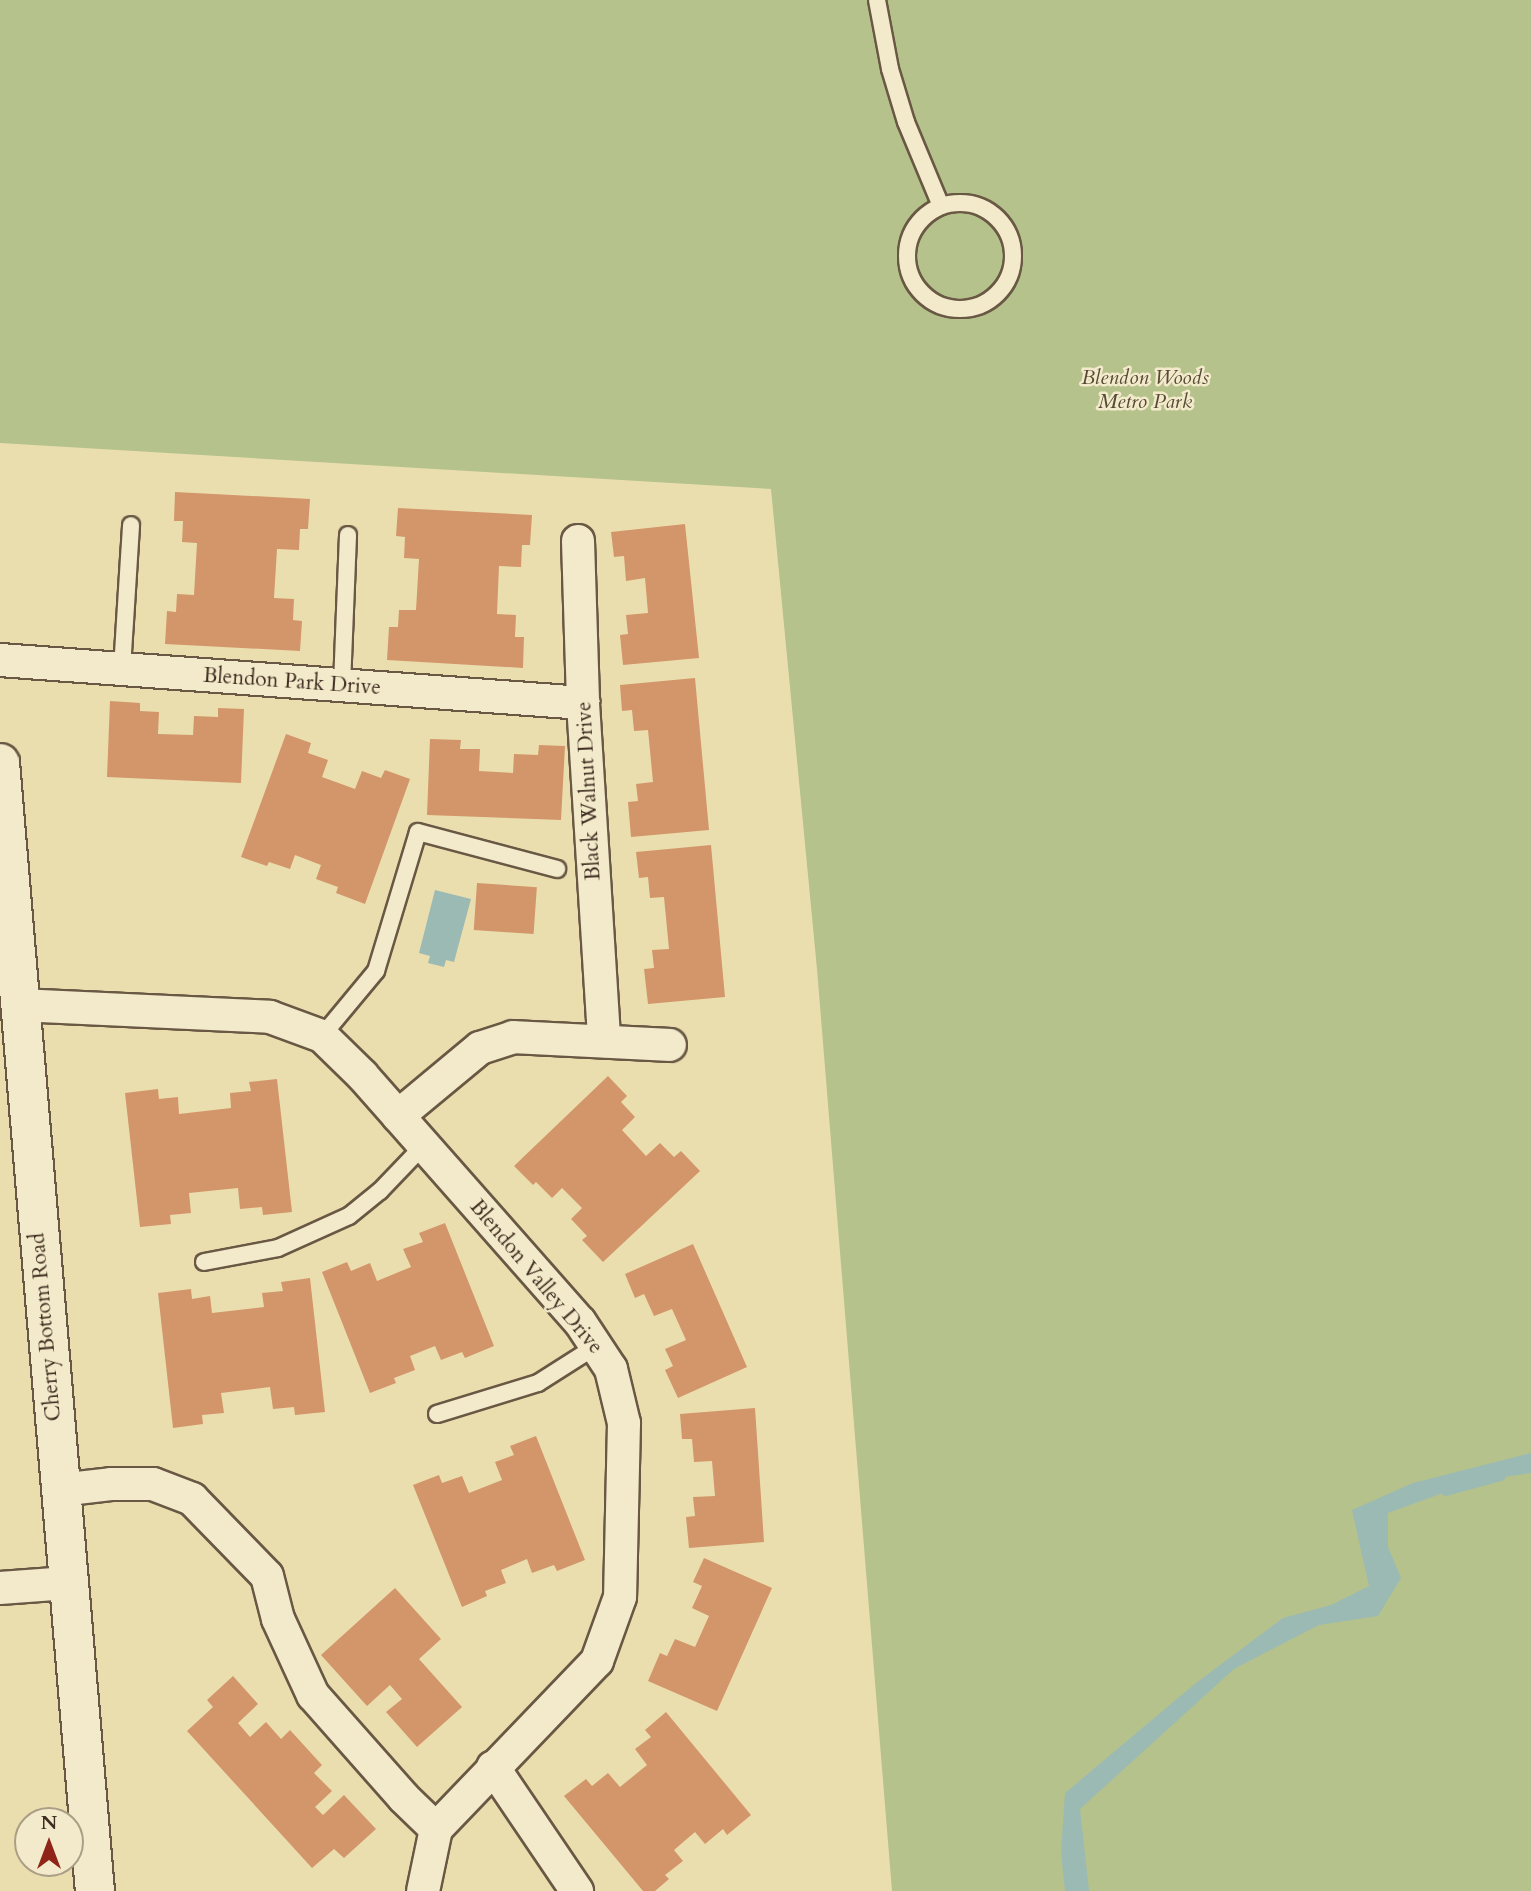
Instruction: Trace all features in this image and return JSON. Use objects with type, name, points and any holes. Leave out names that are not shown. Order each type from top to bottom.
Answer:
[{"type":"main road","name":"Cherry Bottom Road","points":[[0,762],[95,1891]]},
{"type":"street","name":"Black Walnut Drive","points":[[578,541],[583,703],[604,1041]]},
{"type":"street","name":"Blendon Park Drive","points":[[0,660],[583,703]]},
{"type":"street","name":"Blendon Valley Drive","points":[[19,1005],[270,1017],[322,1036],[398,1115],[580,1322],[611,1369],[624,1423],[620,1597],[597,1661],[436,1829]]},
{"type":"street","points":[[398,1115],[480,1048],[513,1037],[670,1045]]},
{"type":"street","points":[[60,1490],[111,1484],[153,1484],[192,1499],[267,1576],[278,1619],[313,1695],[404,1798],[436,1829],[423,1891]]},
{"type":"street","points":[[0,1588],[68,1583]]},
{"type":"street","points":[[493,1768],[577,1891]]},
{"type":"lane","points":[[877,0],[890,69],[906,122],[940,206]]},
{"type":"lane","points":[[959,203],[977,206],[993,215],[1006,229],[1012,246],[1012,265],[1006,282],[994,296],[979,306],[960,309],[942,306],[926,297],[914,283],[907,266],[907,248],[913,230],[925,216],[940,206],[959,203]]},
{"type":"lane","points":[[122,669],[131,525]]},
{"type":"lane","points":[[342,685],[348,535]]},
{"type":"lane","points":[[322,1036],[376,971],[418,832],[557,869]]},
{"type":"lane","points":[[204,1262],[278,1248],[337,1223],[380,1191],[424,1145]]},
{"type":"lane","points":[[437,1413],[538,1383],[596,1346]]},
{"type":"green space","name":"Blendon Woods Metro Park","points":[[0,0],[1531,0],[1531,1891],[892,1891],[817,969],[771,489],[0,443]]},
{"type":"water","points":[[435,890],[471,899],[454,962],[446,960],[444,967],[428,963],[430,956],[419,953]]},
{"type":"water","points":[[1531,1453],[1531,1473],[1476,1481],[1388,1513],[1388,1547],[1401,1578],[1378,1616],[1319,1625],[1234,1669],[1080,1809],[1089,1891],[1065,1891],[1061,1852],[1065,1793],[1196,1683],[1283,1618],[1331,1605],[1369,1586],[1352,1510],[1413,1483]]},
{"type":"building","points":[[175,492],[310,499],[308,529],[300,529],[299,550],[277,549],[274,598],[294,599],[293,620],[302,621],[300,651],[165,644],[167,611],[176,612],[177,594],[194,595],[197,543],[182,542],[183,521],[174,521]]},
{"type":"building","points":[[398,508],[532,515],[530,545],[522,545],[521,567],[499,566],[497,614],[516,615],[515,637],[524,637],[523,668],[387,660],[389,627],[398,627],[399,610],[416,610],[419,559],[404,558],[405,537],[396,536]]},
{"type":"building","points":[[685,524],[699,658],[623,665],[620,635],[628,634],[626,615],[648,613],[645,578],[626,581],[624,556],[614,557],[611,532]]},
{"type":"building","points":[[695,678],[709,830],[631,837],[628,802],[638,801],[636,784],[653,782],[648,730],[634,731],[632,710],[622,711],[620,685]]},
{"type":"building","points":[[110,701],[140,703],[140,711],[159,712],[158,734],[193,735],[194,716],[218,717],[218,708],[244,709],[241,783],[107,777]]},
{"type":"building","points":[[286,734],[311,743],[308,753],[328,760],[322,777],[355,789],[362,771],[381,778],[385,770],[410,779],[365,904],[336,893],[338,887],[316,879],[321,865],[295,855],[290,869],[269,862],[267,866],[241,857]]},
{"type":"building","points":[[430,739],[461,740],[460,749],[480,749],[479,771],[513,773],[514,754],[538,755],[539,745],[565,746],[561,820],[427,815]]},
{"type":"building","points":[[711,845],[725,997],[648,1004],[644,969],[654,968],[652,950],[669,949],[664,897],[650,898],[648,877],[639,878],[636,852]]},
{"type":"building","points":[[477,883],[537,887],[534,934],[474,930]]},
{"type":"building","points":[[608,1076],[627,1096],[621,1102],[635,1117],[622,1130],[646,1156],[660,1143],[674,1157],[681,1151],[700,1171],[603,1262],[582,1240],[587,1236],[571,1219],[582,1208],[562,1188],[552,1198],[536,1182],[533,1185],[514,1166]]},
{"type":"building","points":[[277,1079],[292,1212],[263,1215],[262,1207],[240,1209],[238,1188],[189,1193],[191,1213],[170,1215],[171,1224],[140,1227],[125,1093],[158,1089],[159,1099],[178,1097],[179,1114],[231,1108],[230,1093],[251,1091],[249,1082]]},
{"type":"building","points":[[445,1223],[494,1346],[465,1358],[462,1352],[441,1360],[435,1346],[410,1356],[415,1370],[394,1378],[396,1383],[370,1393],[322,1272],[347,1262],[351,1271],[370,1263],[377,1281],[411,1267],[403,1249],[423,1242],[419,1233]]},
{"type":"building","points":[[693,1244],[747,1367],[678,1398],[665,1370],[673,1366],[665,1349],[686,1340],[672,1309],[654,1316],[644,1294],[635,1298],[625,1274]]},
{"type":"building","points":[[310,1278],[325,1412],[295,1415],[294,1407],[273,1409],[270,1387],[221,1393],[224,1413],[202,1415],[203,1424],[173,1428],[158,1293],[191,1289],[192,1299],[210,1296],[212,1313],[264,1307],[262,1293],[283,1291],[281,1282]]},
{"type":"building","points":[[755,1408],[764,1542],[689,1548],[686,1517],[695,1516],[693,1497],[715,1496],[712,1461],[694,1462],[692,1439],[682,1439],[680,1414]]},
{"type":"building","points":[[536,1436],[585,1560],[557,1571],[554,1565],[532,1573],[527,1559],[501,1570],[506,1583],[485,1591],[487,1596],[462,1607],[413,1485],[439,1475],[442,1483],[462,1476],[469,1493],[502,1480],[495,1462],[514,1455],[510,1446]]},
{"type":"building","points":[[704,1558],[772,1588],[717,1711],[648,1681],[660,1653],[667,1656],[675,1639],[695,1647],[709,1616],[692,1608],[702,1586],[693,1582]]},
{"type":"building","points":[[395,1588],[441,1639],[419,1659],[462,1707],[417,1747],[386,1712],[402,1699],[390,1685],[367,1706],[321,1655]]},
{"type":"building","points":[[233,1676],[258,1704],[238,1723],[250,1737],[266,1722],[281,1739],[290,1730],[322,1765],[314,1773],[332,1791],[315,1807],[323,1815],[344,1795],[376,1829],[344,1858],[334,1849],[312,1868],[187,1731],[213,1707],[207,1700]]},
{"type":"building","points":[[666,1712],[751,1815],[727,1835],[723,1829],[705,1844],[695,1832],[674,1850],[683,1861],[665,1875],[669,1879],[655,1891],[643,1891],[564,1796],[586,1779],[592,1786],[608,1773],[620,1787],[647,1765],[635,1749],[651,1737],[645,1730]]},
{"type":"waterway","points":[[1446,1491],[1501,1476]]}]
